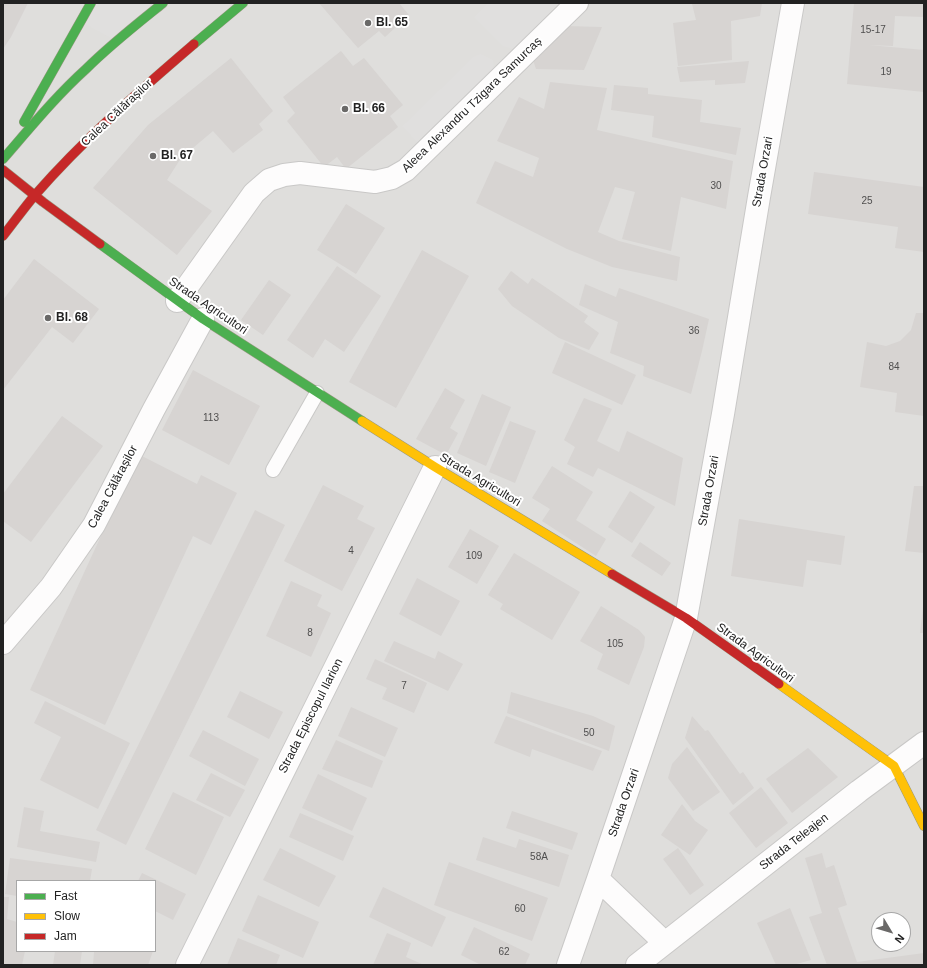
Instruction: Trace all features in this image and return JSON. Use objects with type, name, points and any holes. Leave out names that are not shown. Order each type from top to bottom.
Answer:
[{"type":"street","points":[[3,158],[91,3]]},
{"type":"street","points":[[3,158],[76,79],[117,41],[163,3]]},
{"type":"street","name":"Calea Călărașilor","points":[[3,236],[35,195],[112,116],[243,3]]},
{"type":"street","name":"Aleea Alexandru Tzigara Samurcaș","points":[[177,301],[254,193],[269,180],[284,175],[300,173],[375,182],[392,178],[406,170],[576,3]]},
{"type":"street","name":"Strada Orzari","points":[[568,965],[686,618],[723,414],[793,3]]},
{"type":"street","name":"Strada Agricultori","points":[[3,170],[203,319],[435,467],[686,618],[894,766],[924,826]]},
{"type":"street","name":"Calea Călărașilor","points":[[3,643],[51,587],[94,525],[154,409],[203,319]]},
{"type":"street","name":"Strada Episcopul Ilarion","points":[[187,965],[435,467]]},
{"type":"street","name":"Strada Teleajen","points":[[637,965],[924,743]]},
{"type":"street","points":[[598,879],[665,943]]},
{"type":"lane","points":[[273,470],[317,393]]},
{"type":"shaded area","points":[[3,3],[924,3],[924,965],[3,965]]},
{"type":"shaded area","points":[[91,3],[163,3],[117,41],[81,22]]},
{"type":"shaded area","points":[[488,3],[563,3],[517,50],[503,46],[474,17]]},
{"type":"shaded area","points":[[481,54],[493,60],[495,73],[421,147],[402,126],[473,57]]},
{"type":"building","points":[[3,3],[28,3],[11,37],[3,49]]},
{"type":"building","name":"Bl. 65","points":[[319,3],[399,3],[409,15],[385,37],[379,31],[358,48]]},
{"type":"building","points":[[762,3],[760,16],[731,21],[732,60],[678,66],[673,23],[696,20],[692,4]]},
{"type":"building","points":[[854,3],[924,3],[924,17],[895,16],[893,46],[869,45],[924,50],[924,92],[847,84]]},
{"type":"building","points":[[565,26],[602,27],[584,70],[536,69],[533,60]]},
{"type":"building","name":"Bl. 66","points":[[341,51],[353,66],[364,58],[403,105],[390,116],[398,127],[346,169],[337,157],[324,167],[287,121],[295,113],[283,97]]},
{"type":"building","name":"Bl. 67","points":[[231,58],[273,111],[259,124],[263,130],[233,153],[213,131],[181,158],[167,180],[212,211],[177,255],[93,188],[148,125]]},
{"type":"building","points":[[749,61],[745,83],[715,85],[715,80],[680,82],[677,67]]},
{"type":"building","points":[[550,82],[607,88],[597,130],[733,161],[726,209],[681,197],[671,251],[622,239],[635,192],[615,187],[598,232],[619,241],[680,257],[677,281],[612,267],[567,249],[476,203],[495,161],[533,177],[539,158],[497,141],[519,97],[544,109]]},
{"type":"building","points":[[614,85],[648,88],[648,94],[702,100],[700,122],[741,128],[736,155],[652,137],[654,116],[611,110]]},
{"type":"building","points":[[814,172],[924,187],[924,252],[895,248],[898,227],[808,214]]},
{"type":"building","points":[[346,204],[385,228],[356,274],[317,250]]},
{"type":"building","points":[[422,250],[469,276],[396,408],[349,382]]},
{"type":"building","name":"Bl. 68","points":[[34,259],[99,309],[73,343],[52,327],[3,390],[3,300]]},
{"type":"building","points":[[337,266],[381,296],[344,352],[325,339],[313,358],[287,340]]},
{"type":"building","points":[[511,271],[528,284],[532,278],[588,316],[584,322],[599,333],[589,350],[559,338],[512,306],[498,289]]},
{"type":"building","points":[[269,280],[291,295],[263,335],[241,320]]},
{"type":"building","points":[[585,284],[616,297],[619,288],[709,319],[691,394],[643,376],[644,366],[610,353],[618,322],[579,305]]},
{"type":"building","points":[[916,313],[924,313],[924,416],[895,412],[897,393],[860,387],[867,342],[886,346],[900,341],[911,330]]},
{"type":"building","points":[[565,342],[636,375],[622,405],[552,373]]},
{"type":"building","points":[[193,370],[260,406],[229,465],[162,430]]},
{"type":"building","points":[[445,388],[465,400],[450,428],[458,433],[446,455],[416,439]]},
{"type":"building","points":[[482,394],[511,407],[486,466],[457,453]]},
{"type":"building","points":[[584,398],[612,409],[597,441],[619,452],[627,431],[683,458],[675,506],[598,468],[593,477],[567,464],[575,447],[564,440]]},
{"type":"building","points":[[62,416],[103,446],[31,542],[3,521],[3,494]]},
{"type":"building","points":[[510,421],[536,431],[515,483],[489,472]]},
{"type":"building","points":[[140,455],[197,484],[201,475],[237,493],[211,545],[193,536],[105,725],[30,690],[118,499]]},
{"type":"building","points":[[552,466],[593,492],[576,520],[606,539],[596,556],[542,521],[550,509],[532,498]]},
{"type":"building","points":[[323,485],[364,506],[357,519],[375,528],[342,591],[284,561]]},
{"type":"building","points":[[914,486],[924,486],[924,553],[905,551]]},
{"type":"building","points":[[630,491],[655,507],[632,543],[608,527]]},
{"type":"building","points":[[255,510],[285,525],[126,845],[96,830]]},
{"type":"building","points":[[739,519],[845,536],[841,565],[807,560],[803,587],[731,576]]},
{"type":"building","points":[[470,529],[499,546],[477,584],[448,567]]},
{"type":"building","points":[[640,542],[671,563],[662,576],[631,556]]},
{"type":"building","points":[[514,553],[580,592],[552,640],[500,609],[503,604],[488,595]]},
{"type":"building","points":[[417,578],[460,601],[441,636],[399,614]]},
{"type":"building","points":[[291,581],[322,595],[317,606],[331,613],[311,657],[266,636]]},
{"type":"building","points":[[601,606],[639,630],[645,637],[644,647],[629,685],[597,669],[603,654],[580,641]]},
{"type":"building","points":[[923,607],[924,633],[920,633]]},
{"type":"building","points":[[394,641],[435,659],[438,651],[463,664],[448,691],[384,661]]},
{"type":"building","points":[[375,659],[427,683],[414,713],[382,699],[387,688],[366,679]]},
{"type":"building","points":[[240,691],[283,712],[269,739],[227,717]]},
{"type":"building","points":[[511,692],[593,716],[615,726],[609,751],[507,713]]},
{"type":"building","points":[[45,701],[130,743],[98,809],[40,780],[61,737],[34,723]]},
{"type":"building","points":[[351,707],[398,728],[385,757],[338,736]]},
{"type":"building","points":[[506,716],[602,751],[593,771],[532,749],[530,757],[494,743]]},
{"type":"building","points":[[692,716],[705,731],[708,730],[740,774],[743,772],[754,788],[733,805],[685,738]]},
{"type":"building","points":[[203,730],[259,759],[245,786],[189,756]]},
{"type":"building","points":[[336,740],[383,761],[372,788],[322,769]]},
{"type":"building","points":[[687,747],[720,792],[693,811],[668,778],[672,764]]},
{"type":"building","points":[[808,748],[838,777],[792,813],[766,779]]},
{"type":"building","points":[[211,773],[245,790],[230,817],[196,800]]},
{"type":"building","points":[[318,774],[367,798],[352,831],[302,808]]},
{"type":"building","points":[[761,787],[788,823],[756,848],[729,813]]},
{"type":"building","points":[[173,792],[224,817],[196,875],[145,849]]},
{"type":"building","points":[[682,804],[695,821],[708,830],[690,855],[661,835]]},
{"type":"building","points":[[24,807],[44,811],[40,831],[100,842],[96,862],[17,847]]},
{"type":"building","points":[[512,811],[578,833],[572,850],[506,828]]},
{"type":"building","points":[[300,813],[354,836],[343,861],[289,837]]},
{"type":"building","points":[[483,837],[516,848],[519,839],[569,855],[559,887],[476,860]]},
{"type":"building","points":[[280,848],[336,876],[319,907],[263,880]]},
{"type":"building","points":[[678,848],[704,885],[690,895],[663,859]]},
{"type":"building","points":[[822,853],[826,868],[834,865],[847,905],[838,908],[857,962],[924,953],[924,965],[827,965],[809,917],[822,913],[805,858]]},
{"type":"building","points":[[10,858],[92,869],[90,880],[16,880],[16,896],[5,894]]},
{"type":"building","points":[[449,862],[548,898],[532,941],[434,905]]},
{"type":"building","points":[[142,873],[186,894],[173,920],[156,912],[156,880],[138,880]]},
{"type":"building","points":[[383,887],[446,917],[432,947],[369,917]]},
{"type":"building","points":[[258,895],[319,922],[303,958],[242,931]]},
{"type":"building","points":[[3,897],[9,897],[7,919],[16,922],[16,952],[25,952],[22,965],[3,965]]},
{"type":"building","points":[[790,908],[811,960],[793,965],[776,965],[757,923]]},
{"type":"building","points":[[474,927],[530,954],[525,965],[481,965],[461,955]]},
{"type":"building","points":[[387,933],[411,943],[406,957],[424,965],[373,965]]},
{"type":"building","points":[[238,938],[280,955],[276,965],[227,965]]},
{"type":"building","points":[[55,952],[82,952],[80,965],[53,965]]},
{"type":"building","points":[[94,952],[153,952],[148,965],[93,965]]},
{"type":"traffic: fast","points":[[24,122],[91,3]]},
{"type":"traffic: fast","points":[[3,159],[43,112],[75,79],[114,43],[163,3]]},
{"type":"traffic: fast","points":[[194,44],[243,3]]},
{"type":"traffic: fast","points":[[100,244],[203,319],[362,421]]},
{"type":"traffic: slow","points":[[362,421],[612,574]]},
{"type":"traffic: slow","points":[[779,684],[894,766],[924,826]]},
{"type":"traffic: jam","points":[[3,236],[35,195],[72,155],[132,98],[194,44]]},
{"type":"traffic: jam","points":[[3,170],[100,244]]},
{"type":"traffic: jam","points":[[612,574],[686,618],[779,684]]},
{"type":"place","name":"Bl. 65","points":[[368,23]]},
{"type":"place","name":"Bl. 66","points":[[345,109]]},
{"type":"place","name":"Bl. 67","points":[[153,156]]},
{"type":"place","name":"Bl. 68","points":[[48,318]]}]
